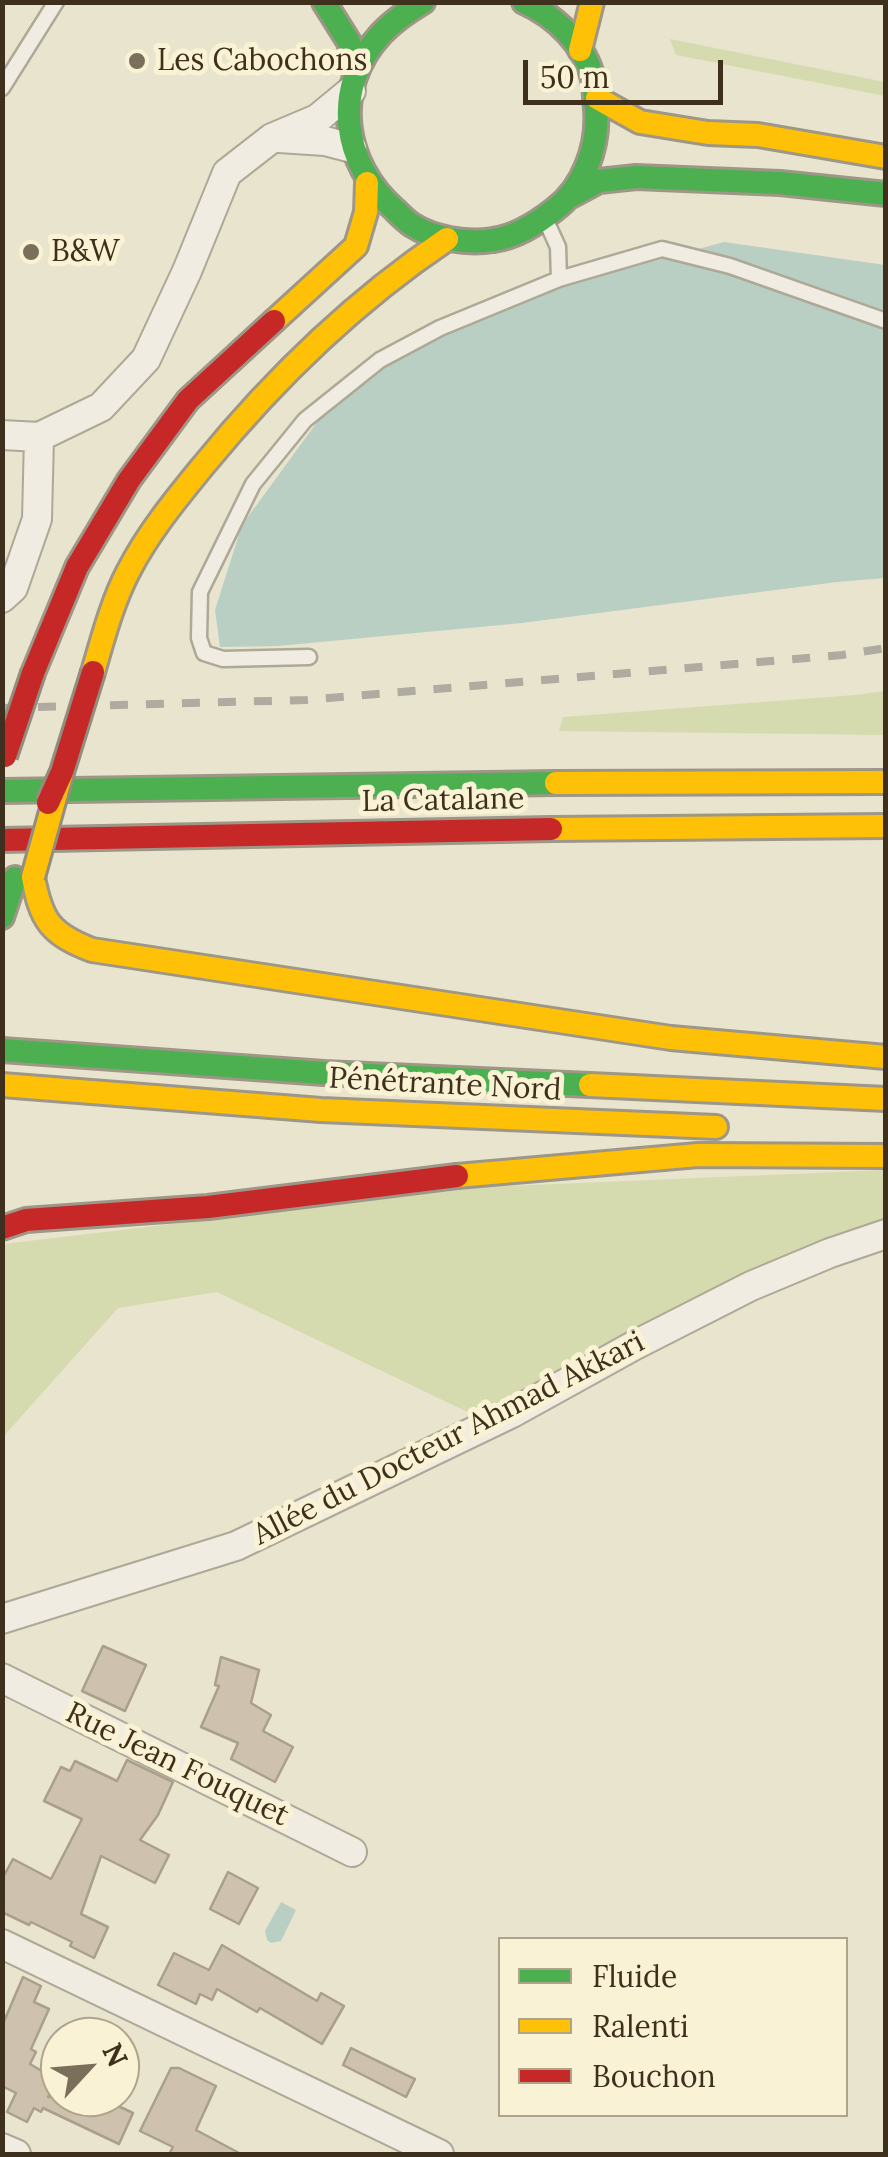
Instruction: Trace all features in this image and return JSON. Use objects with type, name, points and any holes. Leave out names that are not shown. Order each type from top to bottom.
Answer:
[{"type":"main road","points":[[324,2],[349,42],[354,82],[348,120],[352,148],[367,182],[388,208],[416,228],[447,239],[481,242],[515,236],[546,220],[571,196],[589,166],[598,133],[598,98],[580,50],[559,25],[524,2]]},
{"type":"main road","points":[[354,82],[373,42],[398,17],[423,2]]},
{"type":"main road","points":[[580,50],[592,2]]},
{"type":"main road","points":[[598,98],[640,122],[708,134],[758,135],[886,157]]},
{"type":"main road","points":[[571,196],[599,181],[636,177],[780,183],[886,194]]},
{"type":"main road","points":[[3,761],[33,673],[77,567],[129,480],[188,400],[356,246],[366,212],[367,182]]},
{"type":"main road","points":[[2,917],[24,878],[122,584],[164,513],[232,429],[326,334],[411,262],[447,239]]},
{"type":"main road","name":"La Catalane","points":[[2,791],[886,782]]},
{"type":"main road","name":"La Catalane","points":[[2,840],[682,826],[886,826]]},
{"type":"main road","points":[[24,878],[49,928],[92,950],[671,1038],[886,1058]]},
{"type":"main road","name":"Pénétrante Nord","points":[[2,1050],[324,1073],[886,1099]]},
{"type":"main road","name":"Pénétrante Nord","points":[[2,1086],[321,1110],[737,1128]]},
{"type":"main road","points":[[2,1228],[26,1220],[208,1207],[483,1174],[698,1156],[886,1156]]},
{"type":"street","points":[[2,436],[38,437],[102,406],[146,359],[227,173],[272,138],[318,119],[354,82]]},
{"type":"street","points":[[272,138],[325,141],[352,148]]},
{"type":"street","points":[[2,598],[13,588],[37,519],[38,437]]},
{"type":"street","name":"Allée du Docteur Ahmad Akkari","points":[[2,1619],[236,1546],[512,1413],[751,1286],[886,1234]]},
{"type":"street","name":"Rue Jean Fouquet","points":[[2,1678],[352,1852]]},
{"type":"street","points":[[2,1944],[440,2154]]},
{"type":"street","points":[[2,2148],[16,2154]]},
{"type":"lane","points":[[2,88],[56,2]]},
{"type":"lane","points":[[546,220],[558,247],[559,279]]},
{"type":"lane","points":[[309,657],[223,659],[204,652],[200,638],[200,592],[253,484],[305,420],[380,360],[440,328],[559,279],[662,250],[730,266],[886,321]]},
{"type":"green space","points":[[670,39],[885,82],[885,96],[676,55]]},
{"type":"green space","points":[[885,691],[885,735],[559,731],[563,717]]},
{"type":"green space","points":[[885,1170],[885,1223],[480,1418],[217,1292],[118,1308],[3,1437],[3,1244],[485,1187]]},
{"type":"shaded area","points":[[724,242],[885,265],[885,578],[522,623],[278,646],[220,647],[215,610],[242,525],[347,381],[506,301]]},
{"type":"shaded area","points":[[281,1902],[296,1910],[281,1941],[271,1943],[265,1931]]},
{"type":"building","points":[[103,1646],[146,1665],[125,1711],[82,1691]]},
{"type":"building","points":[[221,1657],[259,1670],[251,1703],[271,1715],[263,1731],[293,1747],[275,1782],[231,1759],[238,1743],[201,1727],[219,1686],[215,1685]]},
{"type":"building","points":[[127,1760],[173,1782],[158,1815],[140,1840],[169,1855],[155,1883],[101,1856],[81,1914],[108,1927],[94,1958],[70,1946],[72,1942],[2,1912],[2,1879],[13,1859],[51,1879],[82,1819],[44,1801],[61,1767],[70,1771],[75,1761],[117,1781]]},
{"type":"building","points":[[228,1872],[258,1888],[239,1924],[210,1909]]},
{"type":"building","points":[[222,1945],[317,2001],[321,1993],[344,2006],[322,2044],[260,2008],[257,2012],[217,1989],[212,2000],[200,1994],[196,2004],[158,1985],[174,1953],[209,1970]]},
{"type":"building","points":[[23,1977],[41,1986],[34,2002],[49,2009],[45,2017],[40,2017],[40,2029],[31,2049],[36,2052],[30,2064],[40,2070],[40,2111],[34,2108],[27,2122],[7,2112],[16,2093],[2,2086],[2,2026]]},
{"type":"building","points":[[351,2048],[415,2079],[406,2097],[343,2065]]},
{"type":"building","points":[[171,2068],[216,2086],[196,2130],[241,2154],[169,2154],[173,2147],[140,2131]]},
{"type":"building","points":[[62,2117],[131,2117],[119,2144]]},
{"type":"railway","points":[[2,708],[306,700],[842,655],[886,648]]},
{"type":"traffic: fast","points":[[324,2],[349,42],[356,72]]},
{"type":"traffic: fast","points":[[423,2],[386,29],[365,55],[349,101],[349,125],[363,171],[408,222],[440,237],[472,241],[510,236],[547,215],[574,190],[592,151],[596,109],[589,66],[567,33],[524,2]]},
{"type":"traffic: fast","points":[[571,196],[599,181],[636,177],[780,183],[886,194]]},
{"type":"traffic: fast","points":[[2,791],[556,783]]},
{"type":"traffic: fast","points":[[2,917],[15,878]]},
{"type":"traffic: fast","points":[[2,1050],[324,1073],[590,1085]]},
{"type":"traffic: slow","points":[[580,50],[592,2]]},
{"type":"traffic: slow","points":[[597,98],[640,122],[708,133],[758,135],[886,157]]},
{"type":"traffic: slow","points":[[274,321],[356,246],[366,212],[367,183]]},
{"type":"traffic: slow","points":[[93,672],[128,572],[153,530],[203,466],[316,343],[379,289],[447,239]]},
{"type":"traffic: slow","points":[[33,877],[62,772]]},
{"type":"traffic: slow","points":[[556,783],[886,782]]},
{"type":"traffic: slow","points":[[551,829],[886,826]]},
{"type":"traffic: slow","points":[[33,877],[50,924],[66,938],[92,950],[671,1038],[886,1057]]},
{"type":"traffic: slow","points":[[2,1085],[321,1110],[716,1127]]},
{"type":"traffic: slow","points":[[590,1085],[886,1099]]},
{"type":"traffic: slow","points":[[457,1176],[698,1155],[886,1156]]},
{"type":"traffic: jam","points":[[33,673],[77,567],[129,480],[188,400],[274,321]]},
{"type":"traffic: jam","points":[[48,803],[62,772],[93,672]]},
{"type":"traffic: jam","points":[[5,756],[33,673]]},
{"type":"traffic: jam","points":[[2,840],[551,829]]},
{"type":"traffic: jam","points":[[2,1228],[26,1220],[208,1207],[457,1176]]},
{"type":"place","name":"Les Cabochons","points":[[137,61]]},
{"type":"place","name":"B&W","points":[[31,252]]}]
